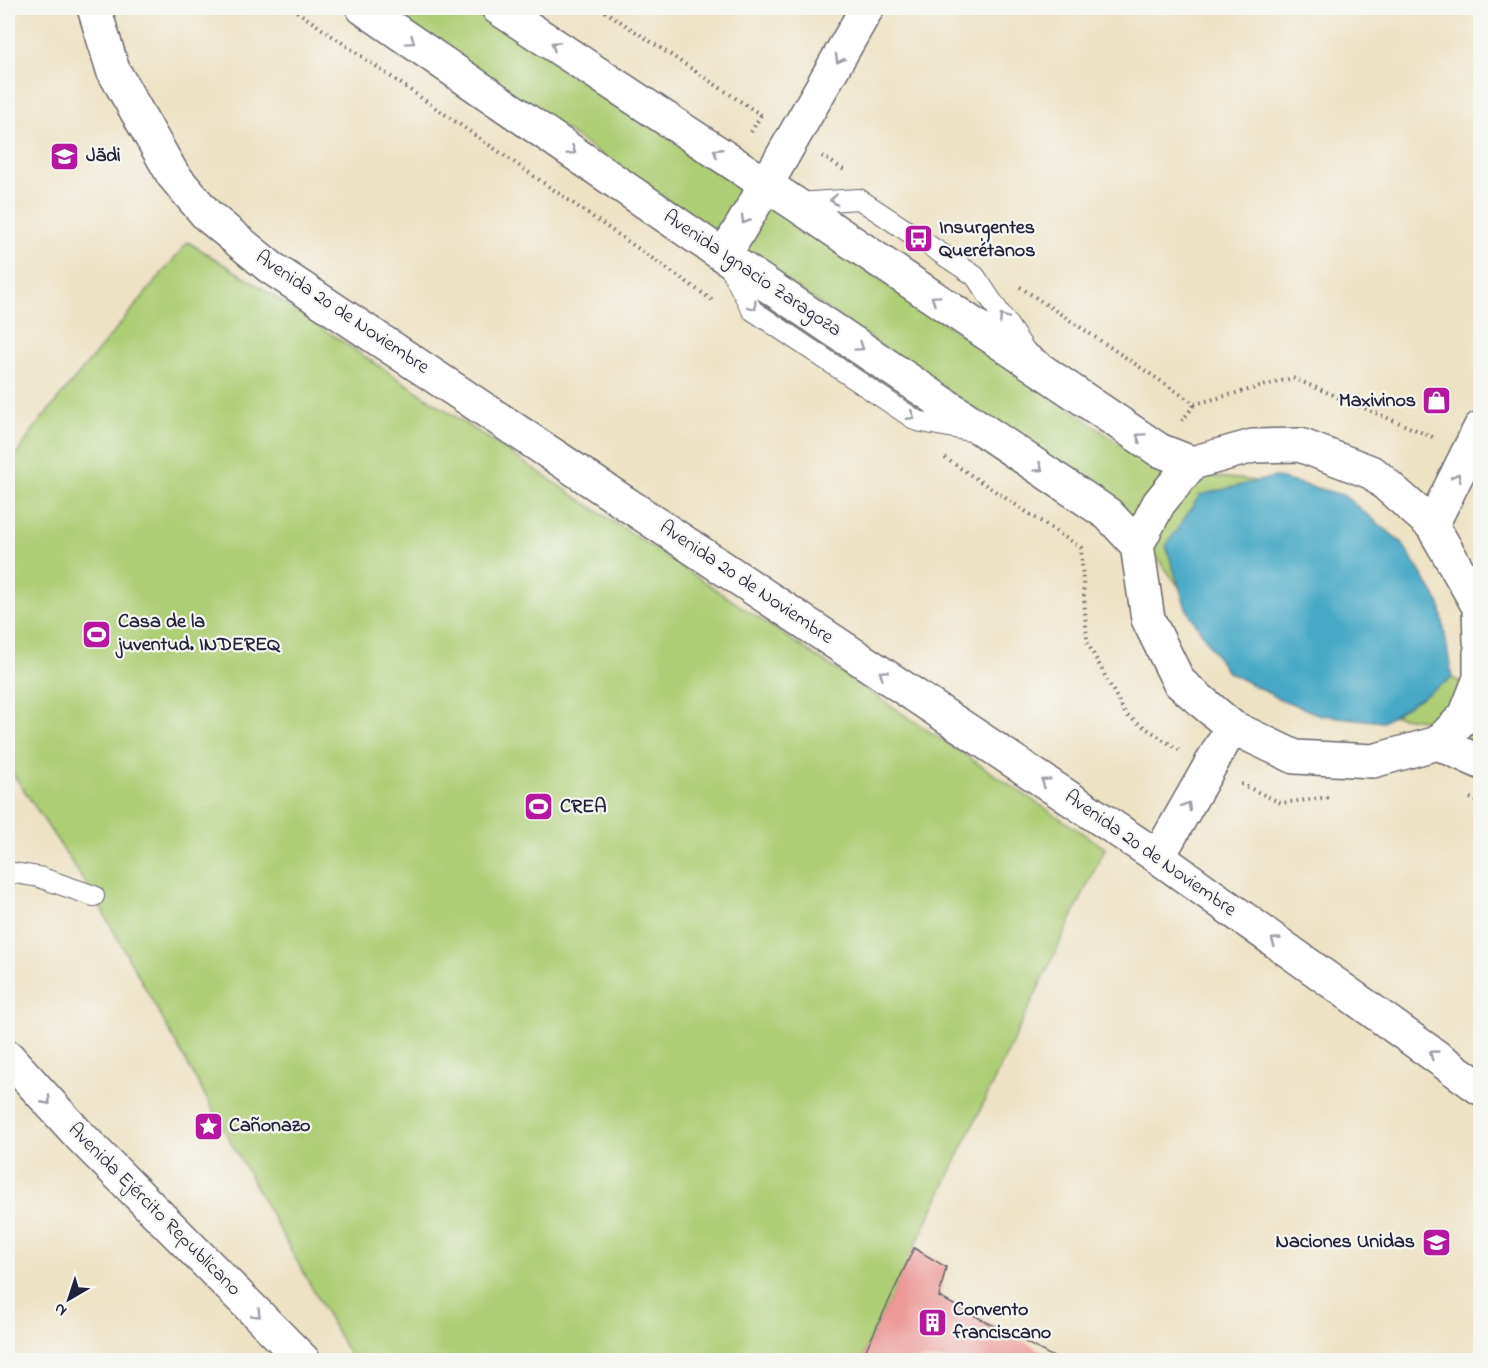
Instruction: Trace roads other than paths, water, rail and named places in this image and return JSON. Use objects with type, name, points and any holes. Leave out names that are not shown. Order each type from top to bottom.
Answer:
[{"type":"main road","name":"Avenida 20 de Noviembre","points":[[94,8],[113,70],[173,175],[207,214],[270,267],[1158,857],[1480,1088]]},
{"type":"main road","name":"Avenida Ignacio Zaragoza","points":[[363,8],[724,256],[1108,514],[1137,545]]},
{"type":"main road","points":[[498,8],[766,184],[1159,450],[1192,463]]},
{"type":"main road","points":[[724,256],[867,8]]},
{"type":"main road","points":[[1432,525],[1475,440]]},
{"type":"main road","points":[[1480,641],[1479,607],[1432,525],[1373,473],[1300,445],[1253,446],[1192,463],[1159,503],[1137,545],[1148,619],[1179,682],[1232,728],[1295,758],[1373,761],[1438,743],[1465,716],[1480,678],[1480,653]]},
{"type":"main road","points":[[1158,857],[1232,728]]},
{"type":"main road","points":[[1438,743],[1480,762]]},
{"type":"main road","name":"Avenida Ejército Republicano","points":[[8,1057],[79,1135],[303,1360]]},
{"type":"lane","points":[[8,872],[39,877],[94,896]]},
{"type":"water","points":[[1274,477],[1343,495],[1402,543],[1440,604],[1452,678],[1383,722],[1320,715],[1278,698],[1226,671],[1186,608],[1166,546],[1200,495]]},
{"type":"place","name":"Jädi","points":[[65,156]]},
{"type":"place","name":"Insurgentes Querétanos","points":[[918,239]]},
{"type":"place","name":"Maxivinos","points":[[1437,401]]},
{"type":"place","name":"Casa de la juventud. INDEREQ","points":[[97,634]]},
{"type":"place","name":"CREA","points":[[539,807]]},
{"type":"place","name":"Cañonazo","points":[[208,1126]]},
{"type":"place","name":"Naciones Unidas","points":[[1436,1242]]},
{"type":"place","name":"Convento franciscano","points":[[932,1322]]}]
